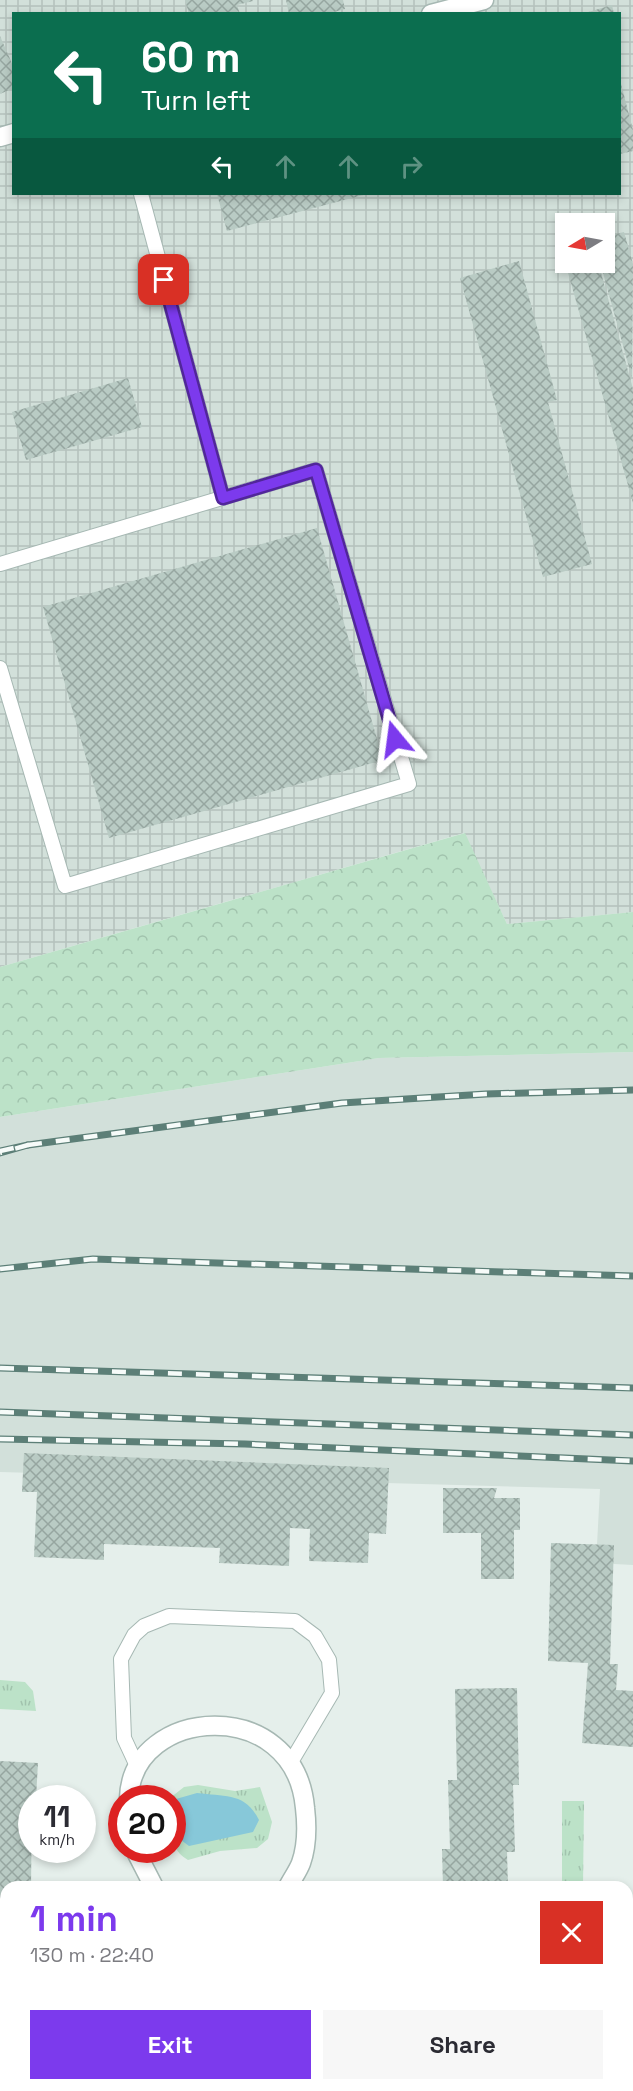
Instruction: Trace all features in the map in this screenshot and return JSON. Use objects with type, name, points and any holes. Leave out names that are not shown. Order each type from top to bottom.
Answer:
[{"type":"street","points":[[439,12],[484,0]]},
{"type":"street","points":[[132,1785],[137,1766],[170,1735],[208,1725],[240,1728],[270,1740],[291,1762],[303,1789],[307,1826],[301,1862],[291,1881]]},
{"type":"street","points":[[142,1863],[151,1881]]},
{"type":"lane","points":[[141,195],[223,498]]},
{"type":"lane","points":[[0,564],[316,470],[409,784],[65,886],[0,668]]},
{"type":"lane","points":[[137,1766],[124,1738],[121,1659],[126,1646],[139,1630],[156,1619],[169,1616],[295,1621],[315,1636],[329,1660],[332,1693],[291,1762]]},
{"type":"shaded area","points":[[0,0],[633,0],[633,912],[507,924],[464,833],[0,967]]},
{"type":"shaded area","points":[[633,1052],[633,1565],[596,1563],[600,1489],[0,1472],[0,1117],[379,1058]]},
{"type":"green space","points":[[465,833],[507,924],[633,912],[633,1052],[379,1058],[0,1117],[0,967]]},
{"type":"green space","points":[[0,1680],[25,1682],[33,1691],[36,1711],[0,1709]]},
{"type":"green space","points":[[198,1785],[235,1791],[260,1787],[272,1822],[268,1839],[257,1848],[220,1851],[188,1860],[186,1859],[186,1787]]},
{"type":"green space","points":[[562,1801],[584,1801],[583,1881],[562,1881]]},
{"type":"water","points":[[197,1793],[241,1800],[259,1820],[253,1832],[189,1846],[186,1844],[186,1796]]},
{"type":"building","points":[[185,0],[253,1],[237,5],[239,12],[188,12]]},
{"type":"building","points":[[286,0],[343,0],[345,9],[334,12],[289,12]]},
{"type":"building","points":[[612,5],[614,12],[588,12]]},
{"type":"building","points":[[0,36],[12,63],[12,89],[0,94]]},
{"type":"building","points":[[621,84],[633,130],[633,151],[621,154]]},
{"type":"building","points":[[217,195],[363,195],[227,231]]},
{"type":"building","points":[[624,232],[633,264],[632,378],[603,273],[615,273],[615,234]]},
{"type":"building","points":[[519,261],[557,400],[548,402],[592,564],[543,577],[460,278]]},
{"type":"building","points":[[568,273],[601,273],[633,389],[633,503]]},
{"type":"building","points":[[128,378],[142,427],[26,460],[12,412]]},
{"type":"building","points":[[317,528],[383,760],[109,838],[43,607]]},
{"type":"building","points":[[24,1453],[389,1468],[386,1534],[369,1533],[368,1563],[309,1561],[310,1529],[290,1528],[289,1566],[219,1563],[220,1548],[104,1544],[104,1560],[34,1557],[37,1492],[22,1492]]},
{"type":"building","points":[[443,1488],[497,1488],[494,1498],[520,1498],[520,1530],[514,1530],[514,1579],[481,1579],[481,1533],[443,1533]]},
{"type":"building","points":[[551,1543],[614,1545],[610,1664],[618,1664],[616,1690],[633,1691],[633,1747],[582,1743],[588,1663],[548,1661]]},
{"type":"building","points":[[517,1688],[519,1785],[513,1785],[515,1852],[507,1852],[508,1881],[443,1881],[442,1849],[450,1849],[448,1780],[457,1780],[455,1689]]},
{"type":"building","points":[[0,1761],[38,1763],[37,1785],[18,1785],[18,1863],[31,1863],[31,1881],[0,1881]]},
{"type":"railway","points":[[28,1145],[342,1103],[486,1094],[633,1090]]},
{"type":"railway","points":[[0,1151],[28,1145],[0,1153]]},
{"type":"railway","points":[[0,1269],[93,1259],[633,1276]]},
{"type":"railway","points":[[0,1368],[633,1388]]},
{"type":"railway","points":[[0,1412],[633,1435]]},
{"type":"railway","points":[[0,1439],[245,1444],[633,1461]]},
{"type":"route","points":[[164,280],[223,498],[316,470],[395,739]]}]
